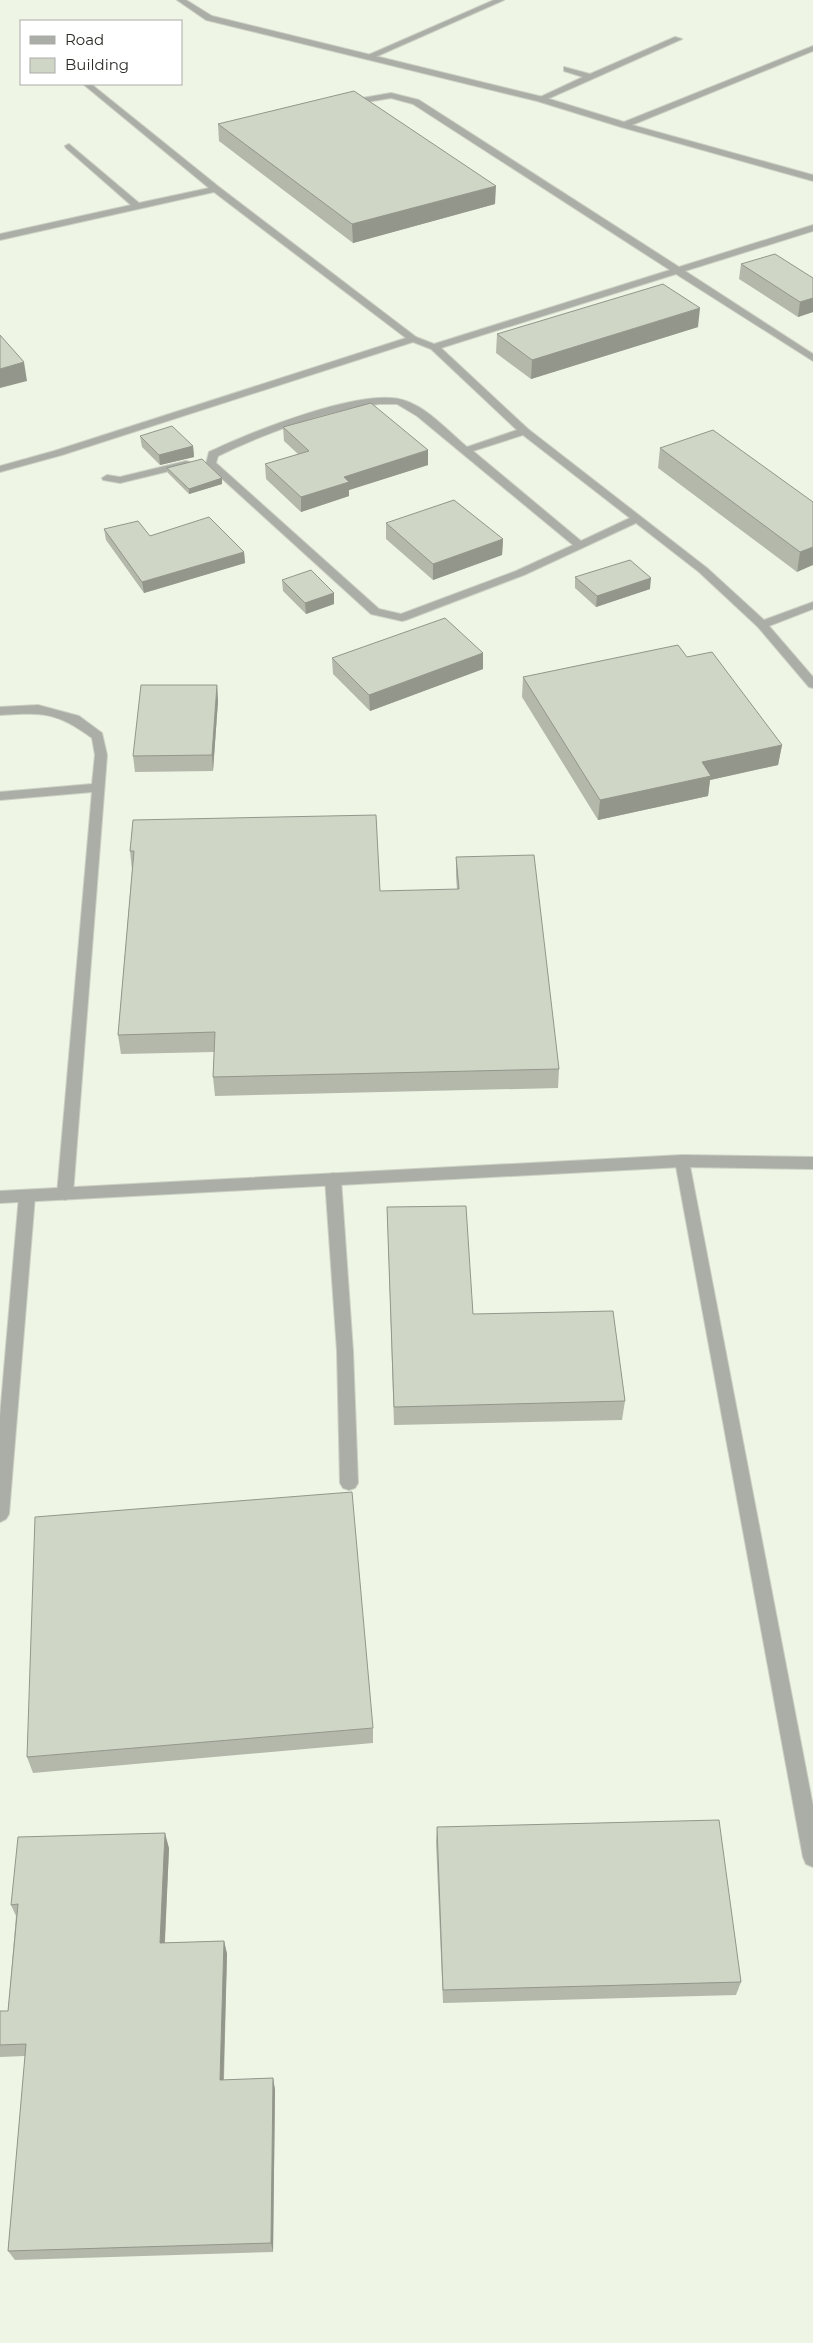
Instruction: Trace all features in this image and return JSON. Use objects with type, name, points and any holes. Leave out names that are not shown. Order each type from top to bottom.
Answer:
[{"type":"street","points":[[181,0],[209,18],[540,99],[624,125],[813,178]]},
{"type":"street","points":[[370,56],[500,0]]},
{"type":"street","points":[[540,99],[678,39]]},
{"type":"street","points":[[624,125],[747,77],[813,48]]},
{"type":"street","points":[[566,68],[590,77]]},
{"type":"street","points":[[88,85],[216,189],[413,340],[434,347],[524,431],[703,570],[762,625],[813,684]]},
{"type":"street","points":[[343,104],[391,95],[406,97],[813,358]]},
{"type":"street","points":[[69,146],[138,206]]},
{"type":"street","points":[[0,237],[216,189]]},
{"type":"street","points":[[434,347],[813,228]]},
{"type":"street","points":[[1,468],[58,453],[413,340]]},
{"type":"street","points":[[107,478],[120,480],[202,460],[230,446],[344,407],[379,400],[399,401],[421,414],[467,450],[580,545]]},
{"type":"street","points":[[467,450],[524,431]]},
{"type":"street","points":[[202,460],[211,464],[375,612],[402,618],[520,573],[637,519]]},
{"type":"street","points":[[762,625],[813,605]]},
{"type":"street","points":[[0,711],[38,709],[75,718],[98,736],[101,755],[65,1194]]},
{"type":"street","points":[[0,796],[99,787]]},
{"type":"street","points":[[682,1161],[813,1857]]},
{"type":"street","points":[[0,1197],[682,1161],[813,1163]]},
{"type":"street","points":[[333,1179],[345,1351],[349,1483]]},
{"type":"street","points":[[0,1514],[27,1196]]},
{"type":"building","points":[[354,91],[496,186],[352,224],[218,124]]},
{"type":"building","points":[[775,254],[813,278],[813,298],[800,302],[741,264]]},
{"type":"building","points":[[663,284],[700,308],[532,360],[497,334]]},
{"type":"building","points":[[0,335],[24,362],[0,369]]},
{"type":"building","points":[[371,403],[428,450],[344,477],[349,482],[301,497],[265,464],[309,451],[283,427]]},
{"type":"building","points":[[172,426],[193,446],[159,455],[140,436]]},
{"type":"building","points":[[713,430],[813,502],[813,547],[800,552],[660,448]]},
{"type":"building","points":[[202,459],[222,478],[189,489],[167,468]]},
{"type":"building","points":[[454,500],[503,539],[433,564],[386,523]]},
{"type":"building","points":[[209,517],[244,552],[142,582],[104,529],[138,521],[150,536]]},
{"type":"building","points":[[630,560],[651,578],[597,596],[575,577]]},
{"type":"building","points":[[311,570],[334,593],[305,603],[282,580]]},
{"type":"building","points":[[445,618],[483,653],[369,695],[332,658]]},
{"type":"building","points":[[678,645],[687,657],[712,652],[782,745],[702,762],[711,776],[600,800],[523,677]]},
{"type":"building","points":[[141,685],[217,685],[212,755],[133,756]]},
{"type":"building","points":[[376,815],[380,891],[459,889],[456,857],[534,855],[559,1069],[213,1077],[215,1032],[118,1035],[134,851],[130,851],[133,820]]},
{"type":"building","points":[[466,1206],[473,1314],[613,1311],[625,1401],[394,1407],[387,1207]]},
{"type":"building","points":[[352,1492],[373,1728],[27,1757],[35,1517]]},
{"type":"building","points":[[719,1820],[741,1982],[443,1990],[437,1827]]},
{"type":"building","points":[[165,1833],[160,1943],[224,1941],[220,2080],[273,2078],[271,2243],[8,2251],[26,2044],[0,2045],[0,2011],[8,2011],[18,1904],[11,1905],[18,1837]]}]
